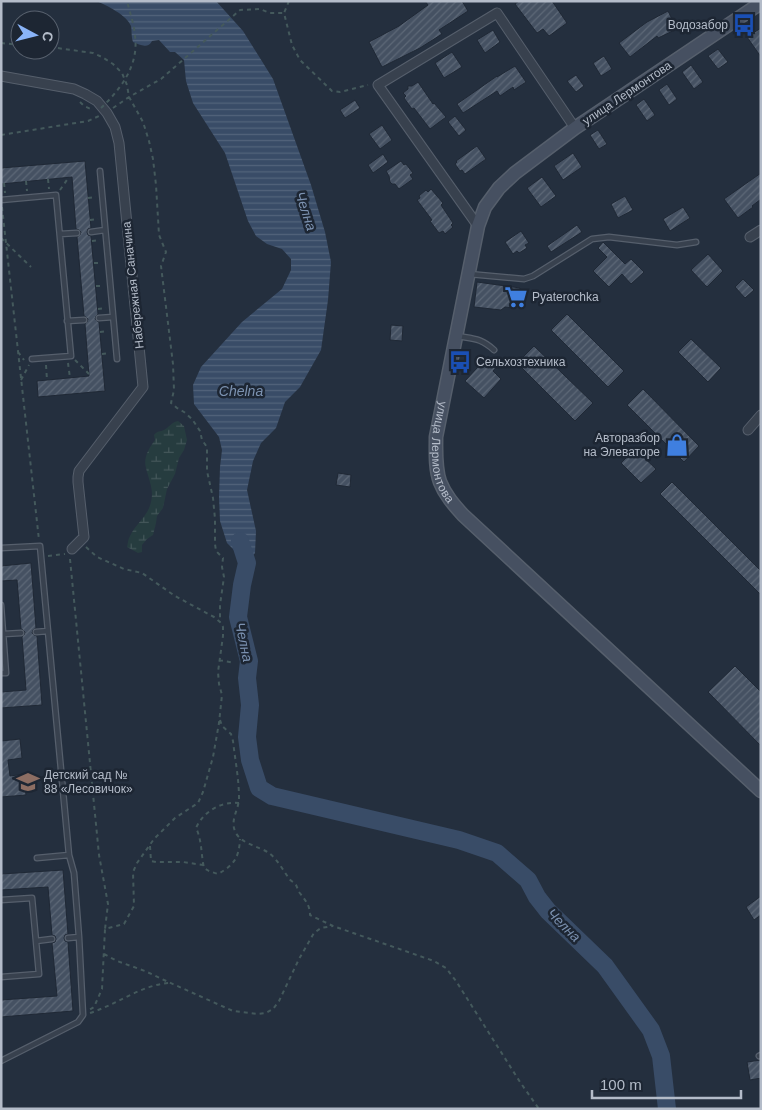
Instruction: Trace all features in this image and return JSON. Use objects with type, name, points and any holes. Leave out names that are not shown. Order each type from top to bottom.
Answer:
[{"type":"street","name":"улица Лермонтова","points":[[761,3],[575,128],[515,173],[499,188],[485,207],[478,226],[436,437],[436,461],[440,482],[448,497],[463,515],[761,791]]},
{"type":"street","points":[[478,226],[378,85],[497,13],[575,128]]},
{"type":"street","name":"Набережная Саначина","points":[[1,76],[74,89],[85,94],[97,102],[104,110],[115,127],[119,143],[143,387],[79,471],[78,482],[84,537],[72,549]]},
{"type":"street","points":[[750,237],[761,230]]},
{"type":"street","points":[[748,430],[761,415]]},
{"type":"lane","points":[[100,171],[117,359]]},
{"type":"lane","points":[[3,200],[56,195],[69,356],[32,359]]},
{"type":"lane","points":[[91,232],[105,230]]},
{"type":"lane","points":[[60,234],[77,233]]},
{"type":"lane","points":[[468,274],[524,279],[592,240],[609,238],[677,245],[696,242]]},
{"type":"lane","points":[[99,318],[113,317]]},
{"type":"lane","points":[[67,321],[84,320]]},
{"type":"lane","points":[[456,336],[481,340],[494,350]]},
{"type":"lane","points":[[1,548],[40,546],[69,855],[74,873],[83,1015],[78,1022],[1,1061]]},
{"type":"lane","points":[[1,605],[6,673],[1,673]]},
{"type":"lane","points":[[36,632],[48,631]]},
{"type":"lane","points":[[4,634],[21,633]]},
{"type":"lane","points":[[37,858],[69,855]]},
{"type":"lane","points":[[1,900],[32,898],[39,974],[1,977]]},
{"type":"lane","points":[[68,938],[79,937]]},
{"type":"lane","points":[[36,941],[52,940]]},
{"type":"path","points":[[104,110],[124,81],[132,65],[135,52],[136,38],[126,1]]},
{"type":"path","points":[[289,1],[284,13],[292,45],[300,60],[332,91],[340,92],[373,83],[378,85]]},
{"type":"path","points":[[1,135],[88,120],[161,79],[240,10],[260,9],[270,13],[284,13]]},
{"type":"path","points":[[60,48],[102,56],[122,73],[127,85],[128,97],[143,122],[149,141],[156,185],[159,235],[166,252],[161,266],[174,364],[174,390],[171,403],[192,419],[207,447],[207,471],[213,498],[216,551],[223,558],[224,577],[220,605],[220,622]]},
{"type":"path","points":[[56,195],[69,178]]},
{"type":"path","points":[[48,179],[50,196]]},
{"type":"path","points":[[26,181],[27,198]]},
{"type":"path","points":[[4,183],[3,200],[6,242],[40,546]]},
{"type":"path","points":[[1,238],[31,268]]},
{"type":"path","points":[[18,352],[29,366]]},
{"type":"path","points":[[69,356],[89,374]]},
{"type":"path","points":[[69,356],[70,378]]},
{"type":"path","points":[[45,358],[47,380]]},
{"type":"path","points":[[21,380],[32,359]]},
{"type":"path","points":[[86,547],[97,557],[124,569],[142,573],[175,596],[214,617],[223,627],[219,684],[222,694],[212,757],[203,792],[198,803],[175,818],[150,845],[138,863],[134,872],[134,906],[124,924],[105,929]]},
{"type":"path","points":[[41,557],[65,555],[69,551],[99,855],[108,904],[102,989],[94,1007],[83,1015]]},
{"type":"path","points":[[220,660],[234,663]]},
{"type":"path","points":[[219,718],[222,726],[231,734],[233,741],[239,792],[239,803],[235,815],[234,828],[240,839],[271,854],[289,879],[296,884],[298,891],[310,908],[310,915],[333,926],[434,961],[446,968],[539,1109]]},
{"type":"path","points":[[239,803],[230,802],[220,806],[207,814],[196,828],[199,835],[200,852],[204,868],[218,874],[232,864],[237,857],[240,839]]},
{"type":"path","points":[[150,845],[151,861],[203,865]]},
{"type":"path","points":[[103,954],[233,1010],[258,1014],[266,1013],[273,1009],[279,1001],[314,933],[321,928],[333,926]]},
{"type":"path","points":[[83,1015],[124,999],[140,990],[170,982]]},
{"type":"green space","points":[[178,421],[184,426],[187,440],[184,450],[167,489],[163,508],[157,516],[153,535],[142,545],[142,552],[138,553],[127,547],[129,537],[147,513],[151,502],[152,491],[145,464],[146,457],[155,440],[154,435]]},
{"type":"water","name":"Chelna","points":[[96,1],[216,1],[243,31],[273,79],[311,185],[325,232],[331,262],[321,350],[300,387],[285,402],[276,428],[261,443],[253,461],[247,490],[256,531],[255,553],[247,563],[227,543],[220,521],[219,497],[222,450],[219,437],[194,404],[193,385],[201,367],[242,322],[282,289],[291,270],[291,259],[282,249],[267,244],[256,236],[248,221],[225,153],[193,103],[186,81],[184,60],[175,52],[170,52],[159,40],[152,41],[146,46],[133,42],[129,22],[121,14]]},
{"type":"building","points":[[425,1],[462,1],[468,11],[439,30],[442,34],[420,48],[382,67],[369,42],[399,26],[428,5]]},
{"type":"building","points":[[519,1],[552,1],[567,23],[549,36],[543,29],[537,33],[515,4]]},
{"type":"building","points":[[668,11],[677,29],[658,38],[657,36],[630,57],[619,43],[647,22]]},
{"type":"building","points":[[761,28],[761,57],[747,37]]},
{"type":"building","points":[[493,30],[500,42],[485,53],[477,40]]},
{"type":"building","points":[[718,49],[728,62],[718,69],[708,56]]},
{"type":"building","points":[[452,52],[462,67],[444,78],[435,63]]},
{"type":"building","points":[[604,56],[612,69],[601,76],[593,63]]},
{"type":"building","points":[[691,65],[703,82],[694,89],[682,72]]},
{"type":"building","points":[[515,66],[526,82],[514,90],[513,87],[500,96],[497,91],[463,113],[457,104]]},
{"type":"building","points":[[576,75],[584,86],[576,92],[567,81]]},
{"type":"building","points":[[418,82],[433,104],[446,117],[430,129],[404,98],[406,96],[403,93],[408,89],[408,86]]},
{"type":"building","points":[[667,84],[677,99],[669,105],[659,90]]},
{"type":"building","points":[[644,99],[655,115],[647,121],[636,105]]},
{"type":"building","points":[[355,100],[360,108],[345,118],[340,110]]},
{"type":"building","points":[[455,116],[466,130],[459,136],[448,122]]},
{"type":"building","points":[[382,125],[392,140],[380,149],[369,134]]},
{"type":"building","points":[[598,130],[607,144],[599,149],[590,135]]},
{"type":"building","points":[[477,146],[486,159],[465,174],[455,164],[456,161]]},
{"type":"building","points":[[573,153],[582,167],[563,180],[554,166]]},
{"type":"building","points":[[383,154],[388,162],[373,173],[368,165]]},
{"type":"building","points":[[85,161],[91,228],[87,232],[91,236],[98,314],[95,319],[99,322],[105,391],[38,397],[37,381],[89,376],[85,324],[88,319],[84,316],[77,237],[81,232],[76,229],[72,177],[1,184],[1,168]]},
{"type":"building","points":[[401,161],[413,173],[410,175],[413,179],[399,189],[390,182],[386,171]]},
{"type":"building","points":[[761,173],[761,199],[738,218],[724,199]]},
{"type":"building","points":[[542,177],[556,196],[541,207],[527,188]]},
{"type":"building","points":[[431,189],[443,203],[441,205],[453,223],[451,225],[453,227],[445,234],[443,231],[439,233],[417,200],[426,190],[428,192]]},
{"type":"building","points":[[625,196],[633,210],[618,218],[611,204]]},
{"type":"building","points":[[683,207],[690,218],[670,231],[663,219]]},
{"type":"building","points":[[577,225],[582,232],[551,252],[547,246]]},
{"type":"building","points":[[521,231],[529,243],[525,245],[527,248],[513,254],[505,242]]},
{"type":"building","points":[[603,242],[625,264],[631,259],[644,272],[631,284],[622,274],[609,287],[593,271],[607,257],[598,248]]},
{"type":"building","points":[[708,254],[723,271],[707,287],[691,270]]},
{"type":"building","points":[[743,279],[754,290],[745,298],[735,287]]},
{"type":"building","points":[[477,282],[520,288],[518,304],[513,308],[505,307],[501,310],[474,307]]},
{"type":"building","points":[[567,314],[624,371],[608,387],[551,330]]},
{"type":"building","points":[[391,325],[403,326],[402,341],[390,340]]},
{"type":"building","points":[[691,339],[721,368],[708,382],[678,352]]},
{"type":"building","points":[[534,346],[593,403],[575,421],[517,363]]},
{"type":"building","points":[[488,356],[498,365],[493,371],[501,379],[484,398],[465,381]]},
{"type":"building","points":[[643,389],[699,446],[684,462],[627,405]]},
{"type":"building","points":[[635,449],[656,469],[641,483],[621,463]]},
{"type":"building","points":[[338,473],[351,475],[350,487],[336,485]]},
{"type":"building","points":[[672,482],[761,571],[761,595],[660,494]]},
{"type":"building","points":[[31,563],[36,628],[32,633],[37,636],[42,705],[1,708],[1,692],[26,690],[22,637],[25,632],[21,629],[17,580],[1,581],[1,566]]},
{"type":"building","points":[[735,666],[761,692],[761,746],[708,692]]},
{"type":"building","points":[[20,739],[22,758],[8,760],[10,776],[24,774],[26,795],[1,797],[1,741]]},
{"type":"building","points":[[63,870],[68,934],[64,938],[68,942],[73,1011],[1,1017],[1,1000],[57,996],[52,943],[56,939],[52,935],[48,887],[1,890],[1,874]]},
{"type":"building","points":[[761,896],[761,915],[754,920],[746,907]]},
{"type":"building","points":[[761,1060],[761,1078],[750,1080],[747,1062]]},
{"type":"waterway","name":"Челна","points":[[240,541],[247,563],[238,617],[249,661],[247,678],[250,705],[247,737],[250,760],[259,788],[272,796],[459,840],[497,853],[528,880],[537,897],[548,911],[605,966],[651,1030],[661,1056],[667,1109]]},
{"type":"place","name":"Водозабор","points":[[744,25]]},
{"type":"place","name":"Pyaterochka","points":[[516,297]]},
{"type":"place","name":"Сельхозтехника","points":[[460,362]]},
{"type":"place","name":"Авторазбор на Элеваторе","points":[[677,445]]},
{"type":"place","name":"Детский сад № 88 «Лесовичок»","points":[[28,782]]}]
